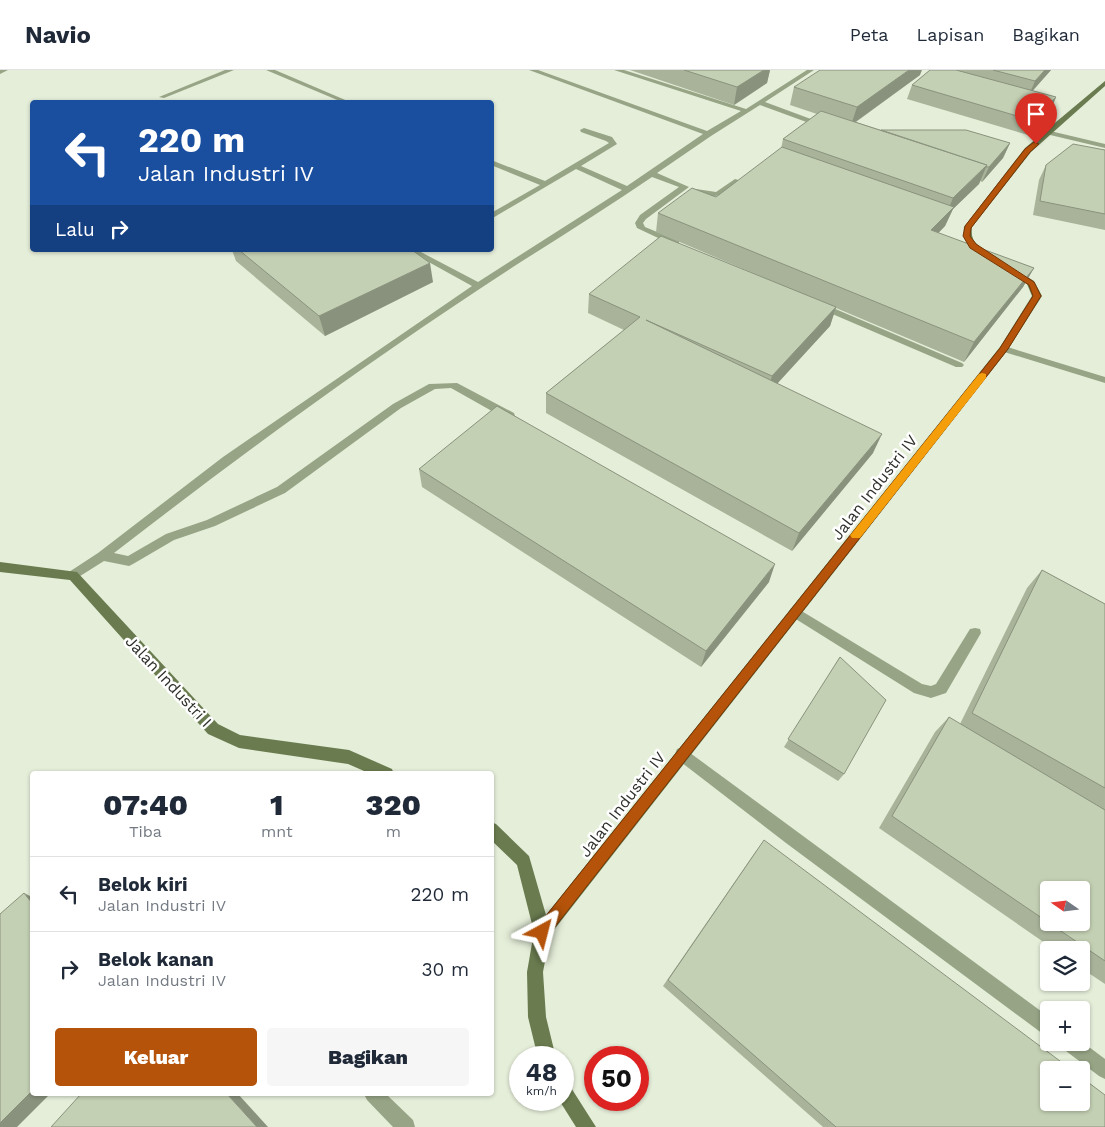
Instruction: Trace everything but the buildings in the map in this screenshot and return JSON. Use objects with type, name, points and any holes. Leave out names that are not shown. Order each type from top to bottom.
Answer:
[{"type":"main road","name":"Jalan Industri IV","points":[[542,932],[1004,349],[1037,296],[1031,283],[973,246],[966,236],[968,228],[1028,150],[1105,83]]},
{"type":"main road","points":[[0,567],[73,575]]},
{"type":"main road","name":"Jalan Industri I","points":[[73,575],[213,729],[239,741],[349,757],[380,771]]},
{"type":"main road","points":[[494,832],[524,861],[542,932],[535,972],[537,1016],[545,1046]]},
{"type":"main road","points":[[574,1107],[587,1127]]},
{"type":"lane","points":[[0,72],[5,70]]},
{"type":"lane","points":[[162,97],[231,70]]},
{"type":"lane","points":[[269,70],[342,100]]},
{"type":"lane","points":[[532,70],[708,134]]},
{"type":"lane","points":[[617,70],[747,112]]},
{"type":"lane","points":[[73,575],[102,556],[227,460],[478,286],[629,190],[708,134],[747,112],[808,70]]},
{"type":"lane","points":[[760,103],[832,127]]},
{"type":"lane","points":[[494,215],[613,144],[609,139],[584,130]]},
{"type":"lane","points":[[1049,132],[1105,146]]},
{"type":"lane","points":[[494,163],[545,184]]},
{"type":"lane","points":[[575,166],[629,190]]},
{"type":"lane","points":[[652,174],[707,195],[720,194],[744,177]]},
{"type":"lane","points":[[685,187],[643,217],[639,224],[641,228],[686,248]]},
{"type":"lane","points":[[415,252],[478,286]]},
{"type":"lane","points":[[813,302],[959,365]]},
{"type":"lane","points":[[1004,349],[1105,380]]},
{"type":"lane","points":[[102,556],[129,561],[170,537],[211,522],[281,490],[396,406],[433,386],[453,385],[517,420]]},
{"type":"lane","points":[[795,612],[918,689],[931,692],[941,689],[974,633]]},
{"type":"lane","points":[[682,754],[791,838],[1040,1021]]},
{"type":"lane","points":[[1080,1051],[1105,1070]]},
{"type":"lane","points":[[375,1096],[406,1127]]},
{"type":"shaded area","points":[[0,70],[1105,70],[1105,1127],[0,1127]]},
{"type":"slow traffic","points":[[856,535],[982,376]]},
{"type":"route","points":[[542,932],[1004,349],[1037,296],[1035,289],[1031,283],[973,246],[966,236],[968,228],[1028,150],[1036,144]]}]
